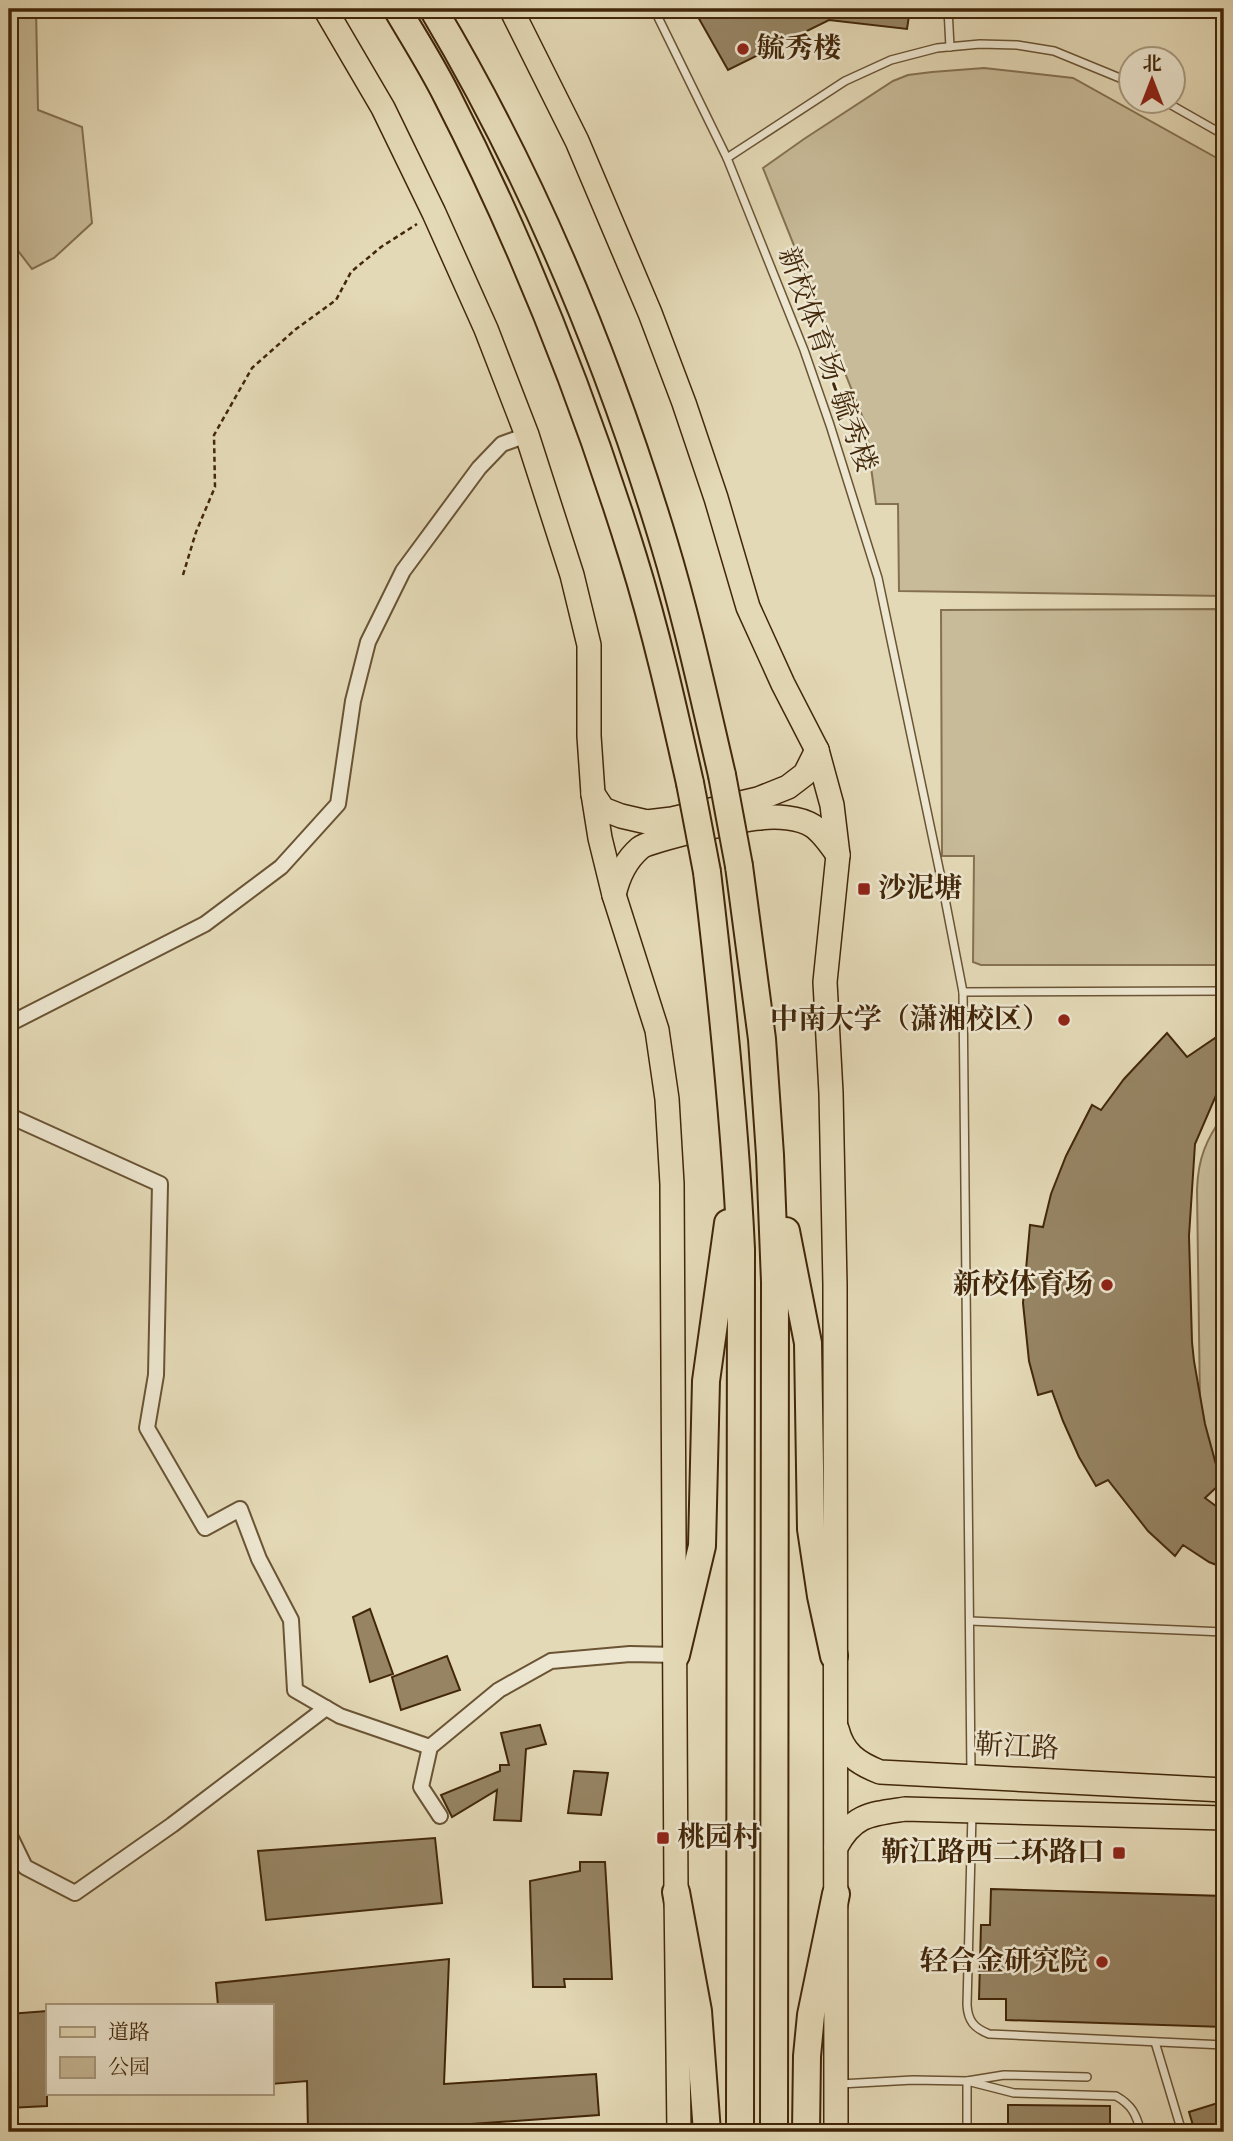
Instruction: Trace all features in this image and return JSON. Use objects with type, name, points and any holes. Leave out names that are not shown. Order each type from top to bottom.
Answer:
[{"type":"highway","points":[[397,9],[446,95],[506,218],[560,345],[599,451],[634,560],[665,673],[707,872],[725,1018],[737,1159],[741,1249],[740,2132]]},
{"type":"highway","points":[[433,9],[471,73],[526,185],[592,334],[665,544],[722,775],[739,866],[762,1040],[775,1282],[774,2132]]},
{"type":"highway","points":[[770,1155],[808,1343],[811,1529],[834,1656]]},
{"type":"highway","points":[[676,1655],[702,1546],[706,1381],[737,1159]]},
{"type":"highway","points":[[676,1892],[698,2011],[707,2132]]},
{"type":"highway","points":[[806,2132],[807,2056],[811,2015],[835,1894]]},
{"type":"main road","points":[[325,9],[383,108],[434,213],[486,329],[527,435],[572,575],[589,645],[589,736],[593,794],[600,838],[614,895],[657,1030],[667,1100],[672,1184],[679,2132]]},
{"type":"main road","points":[[511,9],[577,141],[650,313],[716,498],[748,607],[817,750],[832,805],[838,855],[825,982],[831,1093],[835,1285],[836,2132]]},
{"type":"main road","points":[[593,794],[603,809],[621,817],[647,822],[672,819],[758,799],[788,787],[805,774],[817,750]]},
{"type":"main road","points":[[614,895],[618,877],[641,846],[758,818],[785,817],[812,825],[838,855]]},
{"type":"main road","name":"靳江路","points":[[835,1720],[841,1743],[853,1758],[880,1772],[1224,1790]]},
{"type":"main road","points":[[836,1847],[843,1834],[857,1819],[905,1809],[1224,1818]]},
{"type":"street","points":[[9,1024],[205,924],[281,867],[338,804],[353,701],[368,642],[403,571],[479,467],[502,444],[527,435]]},
{"type":"street","points":[[9,1112],[12,1117],[160,1184],[156,1375],[147,1428],[205,1528],[240,1508],[259,1559],[291,1620],[295,1690],[340,1716],[430,1747]]},
{"type":"street","points":[[440,1816],[421,1787],[430,1747],[499,1690],[551,1661],[630,1654],[676,1655]]},
{"type":"street","points":[[9,1834],[25,1867],[75,1893],[172,1825],[326,1708]]},
{"type":"lane","name":"新校体育场-毓秀楼","points":[[654,9],[727,158],[804,350],[830,425],[878,578],[963,992],[971,1776]]},
{"type":"lane","points":[[948,9],[950,47]]},
{"type":"lane","points":[[727,158],[845,81],[869,69],[902,57],[950,47],[980,44],[1017,45],[1054,51],[1118,77]]},
{"type":"lane","points":[[1188,115],[1224,135]]},
{"type":"lane","points":[[963,992],[1224,991]]},
{"type":"lane","points":[[970,1621],[1224,1632]]},
{"type":"lane","points":[[972,1810],[967,2005],[971,2023],[989,2034],[1224,2045]]},
{"type":"lane","points":[[1155,2042],[1182,2132]]},
{"type":"lane","points":[[836,2084],[912,2080],[967,2081],[1004,2075],[1087,2077]]},
{"type":"lane","points":[[967,2081],[967,2132]]},
{"type":"lane","points":[[967,2081],[1014,2093],[1116,2095],[1128,2103],[1141,2132]]},
{"type":"path","points":[[183,575],[196,532],[215,487],[215,435],[252,368],[296,329],[336,300],[351,272],[381,247],[434,213]]},
{"type":"green space","points":[[23,9],[36,9],[38,110],[82,127],[92,223],[54,258],[32,269],[9,239],[9,16]]},
{"type":"green space","points":[[984,68],[1073,78],[1118,103],[1118,116],[1141,116],[1224,162],[1224,596],[899,591],[898,504],[876,504],[865,423],[763,168],[893,81],[908,75]]},
{"type":"green space","points":[[1224,609],[1224,965],[981,965],[973,962],[974,856],[942,856],[941,610]]},
{"type":"green space","points":[[1224,1114],[1224,1476],[1207,1446],[1200,1402],[1197,1190],[1204,1150]]},
{"type":"building","name":"毓秀楼","points":[[714,9],[910,9],[907,29],[829,20],[728,70],[698,17]]},
{"type":"building","name":"新校体育场","points":[[1224,1032],[1224,1085],[1217,1093],[1195,1144],[1189,1236],[1194,1361],[1205,1424],[1221,1483],[1205,1498],[1224,1512],[1224,1568],[1209,1562],[1183,1545],[1175,1556],[1148,1531],[1108,1480],[1096,1486],[1079,1457],[1052,1391],[1038,1395],[1029,1361],[1023,1303],[1030,1225],[1043,1227],[1051,1194],[1066,1156],[1092,1105],[1101,1110],[1124,1079],[1167,1033],[1187,1057]]},
{"type":"building","points":[[370,1609],[393,1674],[370,1682],[353,1617]]},
{"type":"building","points":[[447,1656],[460,1690],[401,1710],[392,1677]]},
{"type":"building","points":[[540,1725],[546,1744],[526,1749],[521,1821],[494,1820],[497,1790],[452,1817],[441,1795],[500,1771],[500,1765],[509,1765],[501,1733]]},
{"type":"building","points":[[574,1771],[608,1773],[601,1815],[568,1813]]},
{"type":"building","points":[[435,1838],[442,1903],[266,1920],[258,1851]]},
{"type":"building","points":[[580,1862],[605,1862],[612,1979],[564,1979],[565,1987],[533,1987],[530,1881],[580,1871]]},
{"type":"building","name":"轻合金研究院","points":[[991,1889],[1224,1896],[1224,2027],[1006,2020],[1006,1999],[979,1999],[981,1925],[990,1925]]},
{"type":"building","points":[[449,1959],[444,2084],[596,2074],[599,2115],[357,2132],[308,2132],[307,2081],[273,2084],[273,2004],[218,2004],[216,1983]]},
{"type":"building","points":[[46,2011],[47,2106],[9,2108],[9,2014]]},
{"type":"building","points":[[1224,2101],[1224,2132],[1195,2132],[1189,2112]]},
{"type":"building","points":[[1008,2105],[1110,2106],[1110,2132],[1008,2132]]},
{"type":"place","name":"毓秀楼","points":[[743,49]]},
{"type":"place","name":"沙泥塘","points":[[864,889]]},
{"type":"place","name":"中南大学（潇湘校区）","points":[[1064,1020]]},
{"type":"place","name":"新校体育场","points":[[1107,1285]]},
{"type":"place","name":"桃园村","points":[[663,1838]]},
{"type":"place","name":"靳江路西二环路口","points":[[1119,1853]]},
{"type":"place","name":"轻合金研究院","points":[[1102,1962]]}]
